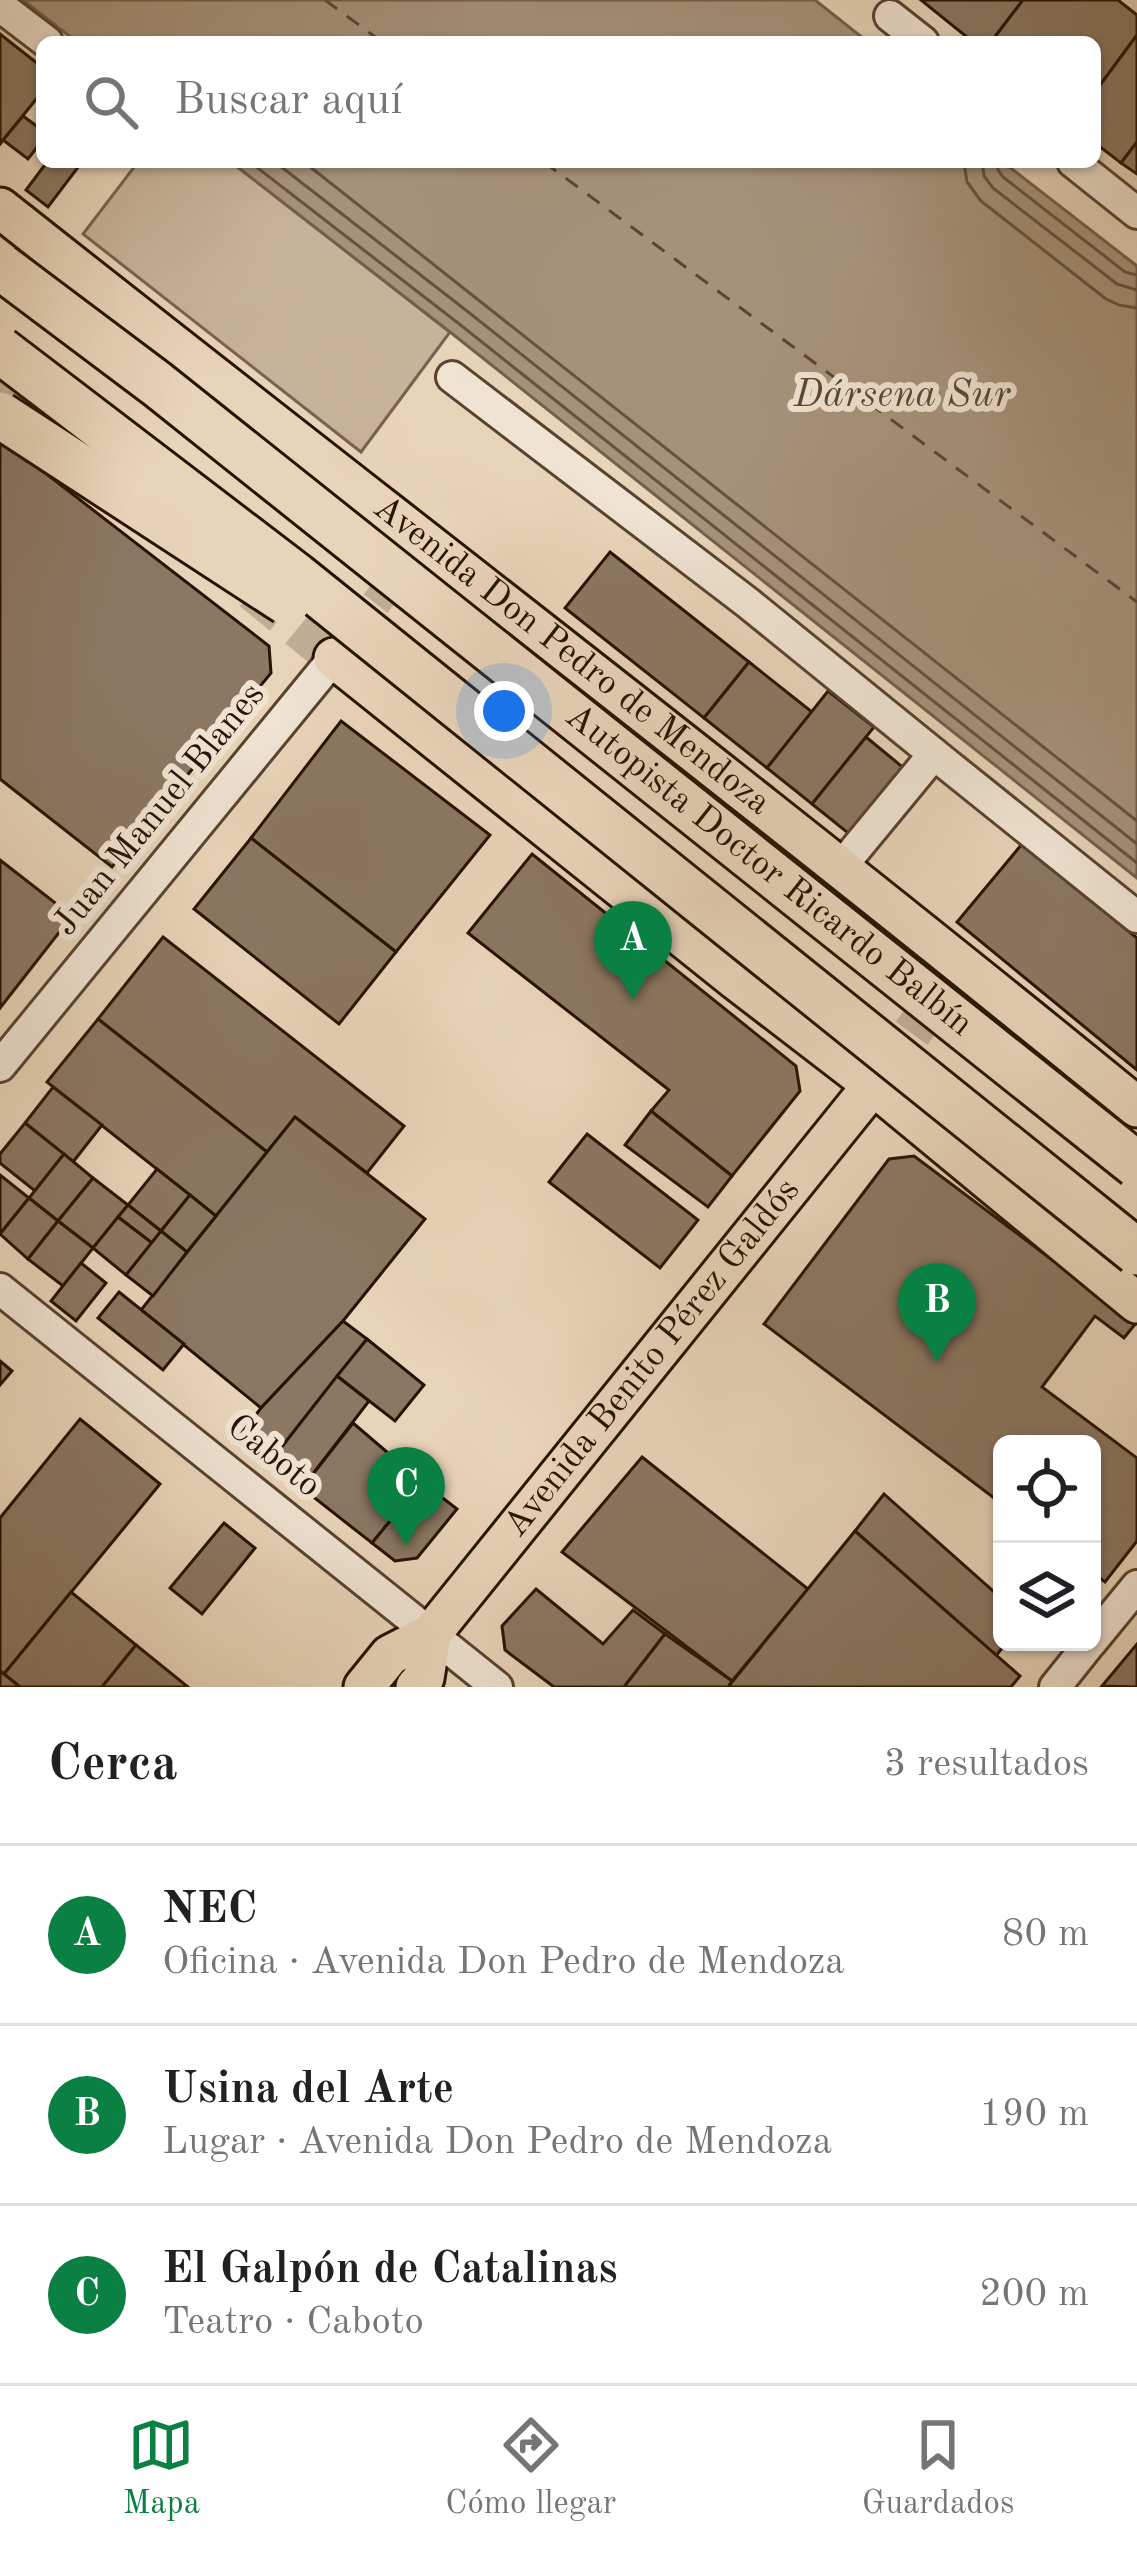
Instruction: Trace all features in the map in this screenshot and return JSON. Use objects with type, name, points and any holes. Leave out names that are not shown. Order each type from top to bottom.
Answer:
[{"type":"highway","name":"Autopista Doctor Ricardo Balbín","points":[[0,266],[228,440],[1137,1165]]},
{"type":"highway","name":"Autopista Doctor Ricardo Balbín","points":[[0,350],[296,576],[1137,1252]]},
{"type":"highway","points":[[0,416],[510,748]]},
{"type":"main road","name":"Avenida Don Pedro de Mendoza","points":[[0,208],[425,539],[1137,1107]]},
{"type":"main road","points":[[334,658],[873,1085],[1137,1303]]},
{"type":"main road","name":"Avenida Benito Pérez Galdós","points":[[364,1687],[390,1655],[431,1634],[873,1085]]},
{"type":"main road","name":"Avenida Benito Pérez Galdós","points":[[416,1687],[424,1678],[431,1634]]},
{"type":"street","points":[[0,6],[39,36]]},
{"type":"street","points":[[890,16],[915,36]]},
{"type":"street","points":[[1081,168],[1137,213]]},
{"type":"street","points":[[0,300],[44,243]]},
{"type":"street","points":[[452,376],[748,603],[1137,917]]},
{"type":"street","name":"Juan Manuel Blanes","points":[[0,1066],[334,658]]},
{"type":"street","points":[[841,868],[934,754]]},
{"type":"street","name":"Caboto","points":[[0,1289],[497,1687]]},
{"type":"street","points":[[1101,1631],[1137,1586]]},
{"type":"street","points":[[1055,1687],[1085,1651]]},
{"type":"shaded area","points":[[133,168],[239,168],[450,332],[361,452],[83,234]]},
{"type":"water","points":[[23,0],[815,0],[860,36],[69,36]]},
{"type":"water","name":"Dársena Sur","points":[[239,168],[1011,168],[1137,266],[1137,878]]},
{"type":"building","points":[[921,0],[1023,0],[996,36],[966,36]]},
{"type":"building","points":[[1023,0],[1118,0],[1137,15],[1137,35],[1101,84],[1101,36],[996,36]]},
{"type":"building","points":[[0,34],[36,62],[36,99],[0,144]]},
{"type":"building","points":[[1137,35],[1137,142],[1121,163],[1101,148],[1101,84]]},
{"type":"building","points":[[23,116],[36,126],[36,149],[28,159],[3,140]]},
{"type":"building","points":[[1137,142],[1137,174],[1121,163]]},
{"type":"building","points":[[42,168],[77,168],[48,207],[26,190]]},
{"type":"building","points":[[0,438],[269,646],[271,673],[112,867],[0,779]]},
{"type":"building","points":[[610,552],[749,662],[704,718],[565,608]]},
{"type":"building","points":[[749,662],[812,712],[767,768],[704,718]]},
{"type":"building","points":[[828,691],[874,727],[812,804],[767,768]]},
{"type":"building","points":[[341,721],[490,835],[396,952],[251,838]]},
{"type":"building","points":[[866,737],[911,774],[858,841],[812,804]]},
{"type":"building","points":[[251,838],[396,952],[339,1024],[194,909]]},
{"type":"building","points":[[1022,844],[1137,938],[1137,1070],[957,922]]},
{"type":"building","points":[[532,854],[796,1066],[800,1091],[732,1176],[651,1111],[669,1090],[468,933]]},
{"type":"building","points":[[0,860],[72,916],[0,1008]]},
{"type":"building","points":[[163,937],[404,1126],[367,1173],[295,1117],[267,1152],[98,1019]]},
{"type":"building","points":[[98,1019],[267,1152],[216,1216],[47,1082]]},
{"type":"building","points":[[53,1087],[102,1125],[73,1162],[25,1123]]},
{"type":"building","points":[[651,1111],[732,1176],[708,1207],[625,1145]]},
{"type":"building","points":[[295,1117],[425,1219],[343,1321],[261,1408],[141,1310]]},
{"type":"building","points":[[25,1123],[64,1154],[35,1191],[0,1163],[0,1154]]},
{"type":"building","points":[[587,1134],[698,1220],[660,1268],[549,1182]]},
{"type":"building","points":[[64,1154],[93,1178],[58,1221],[29,1198]]},
{"type":"building","points":[[914,1156],[1136,1323],[1124,1338],[1095,1316],[1042,1387],[1137,1458],[1137,1541],[1105,1582],[1101,1579],[1101,1435],[993,1435],[993,1497],[764,1324],[889,1159]]},
{"type":"building","points":[[157,1169],[190,1195],[161,1231],[128,1205]]},
{"type":"building","points":[[0,1175],[29,1198],[0,1234]]},
{"type":"building","points":[[93,1178],[128,1205],[93,1248],[58,1221]]},
{"type":"building","points":[[190,1195],[216,1216],[187,1252],[161,1231]]},
{"type":"building","points":[[29,1198],[58,1221],[28,1259],[0,1234]]},
{"type":"building","points":[[128,1205],[161,1231],[152,1243],[118,1217]]},
{"type":"building","points":[[118,1217],[152,1243],[126,1275],[93,1248]]},
{"type":"building","points":[[58,1221],[93,1248],[63,1286],[28,1259]]},
{"type":"building","points":[[161,1231],[187,1252],[153,1296],[126,1275]]},
{"type":"building","points":[[81,1263],[106,1283],[76,1321],[51,1301]]},
{"type":"building","points":[[119,1292],[184,1344],[163,1370],[98,1318]]},
{"type":"building","points":[[343,1321],[367,1339],[270,1462],[238,1438]]},
{"type":"building","points":[[367,1339],[424,1385],[395,1421],[337,1376]]},
{"type":"building","points":[[0,1361],[12,1371],[0,1385]]},
{"type":"building","points":[[337,1376],[369,1401],[302,1488],[270,1462]]},
{"type":"building","points":[[80,1419],[160,1484],[4,1674],[0,1671],[0,1518]]},
{"type":"building","points":[[353,1423],[422,1482],[372,1543],[302,1488]]},
{"type":"building","points":[[642,1457],[808,1589],[732,1681],[562,1552]]},
{"type":"building","points":[[422,1482],[457,1509],[417,1558],[395,1561],[372,1543]]},
{"type":"building","points":[[884,1494],[993,1591],[993,1651],[1000,1651],[995,1657],[855,1531]]},
{"type":"building","points":[[224,1523],[255,1548],[202,1614],[170,1588]]},
{"type":"building","points":[[855,1531],[1020,1676],[1011,1687],[728,1687]]},
{"type":"building","points":[[536,1589],[603,1644],[633,1610],[665,1634],[624,1687],[554,1687],[505,1650],[502,1626]]},
{"type":"building","points":[[71,1592],[136,1645],[102,1687],[20,1687],[4,1674]]},
{"type":"building","points":[[665,1634],[732,1681],[728,1687],[624,1687]]},
{"type":"building","points":[[1137,1644],[1137,1687],[1102,1686]]},
{"type":"building","points":[[136,1645],[188,1687],[102,1687]]},
{"type":"building","points":[[0,1671],[4,1674],[20,1687],[0,1687]]},
{"type":"ferry route","points":[[325,0],[374,36]]},
{"type":"ferry route","points":[[552,168],[1137,602]]},
{"type":"tunnel","points":[[0,379],[98,459]]},
{"type":"tunnel","points":[[348,639],[407,563]]},
{"type":"tunnel","points":[[252,591],[334,658]]},
{"type":"tunnel","points":[[877,1081],[962,964]]},
{"type":"place","name":"NEC","points":[[633,1000]]},
{"type":"place","name":"Usina del Arte","points":[[937,1362]]},
{"type":"place","name":"El Galpón de Catalinas","points":[[406,1546]]}]
